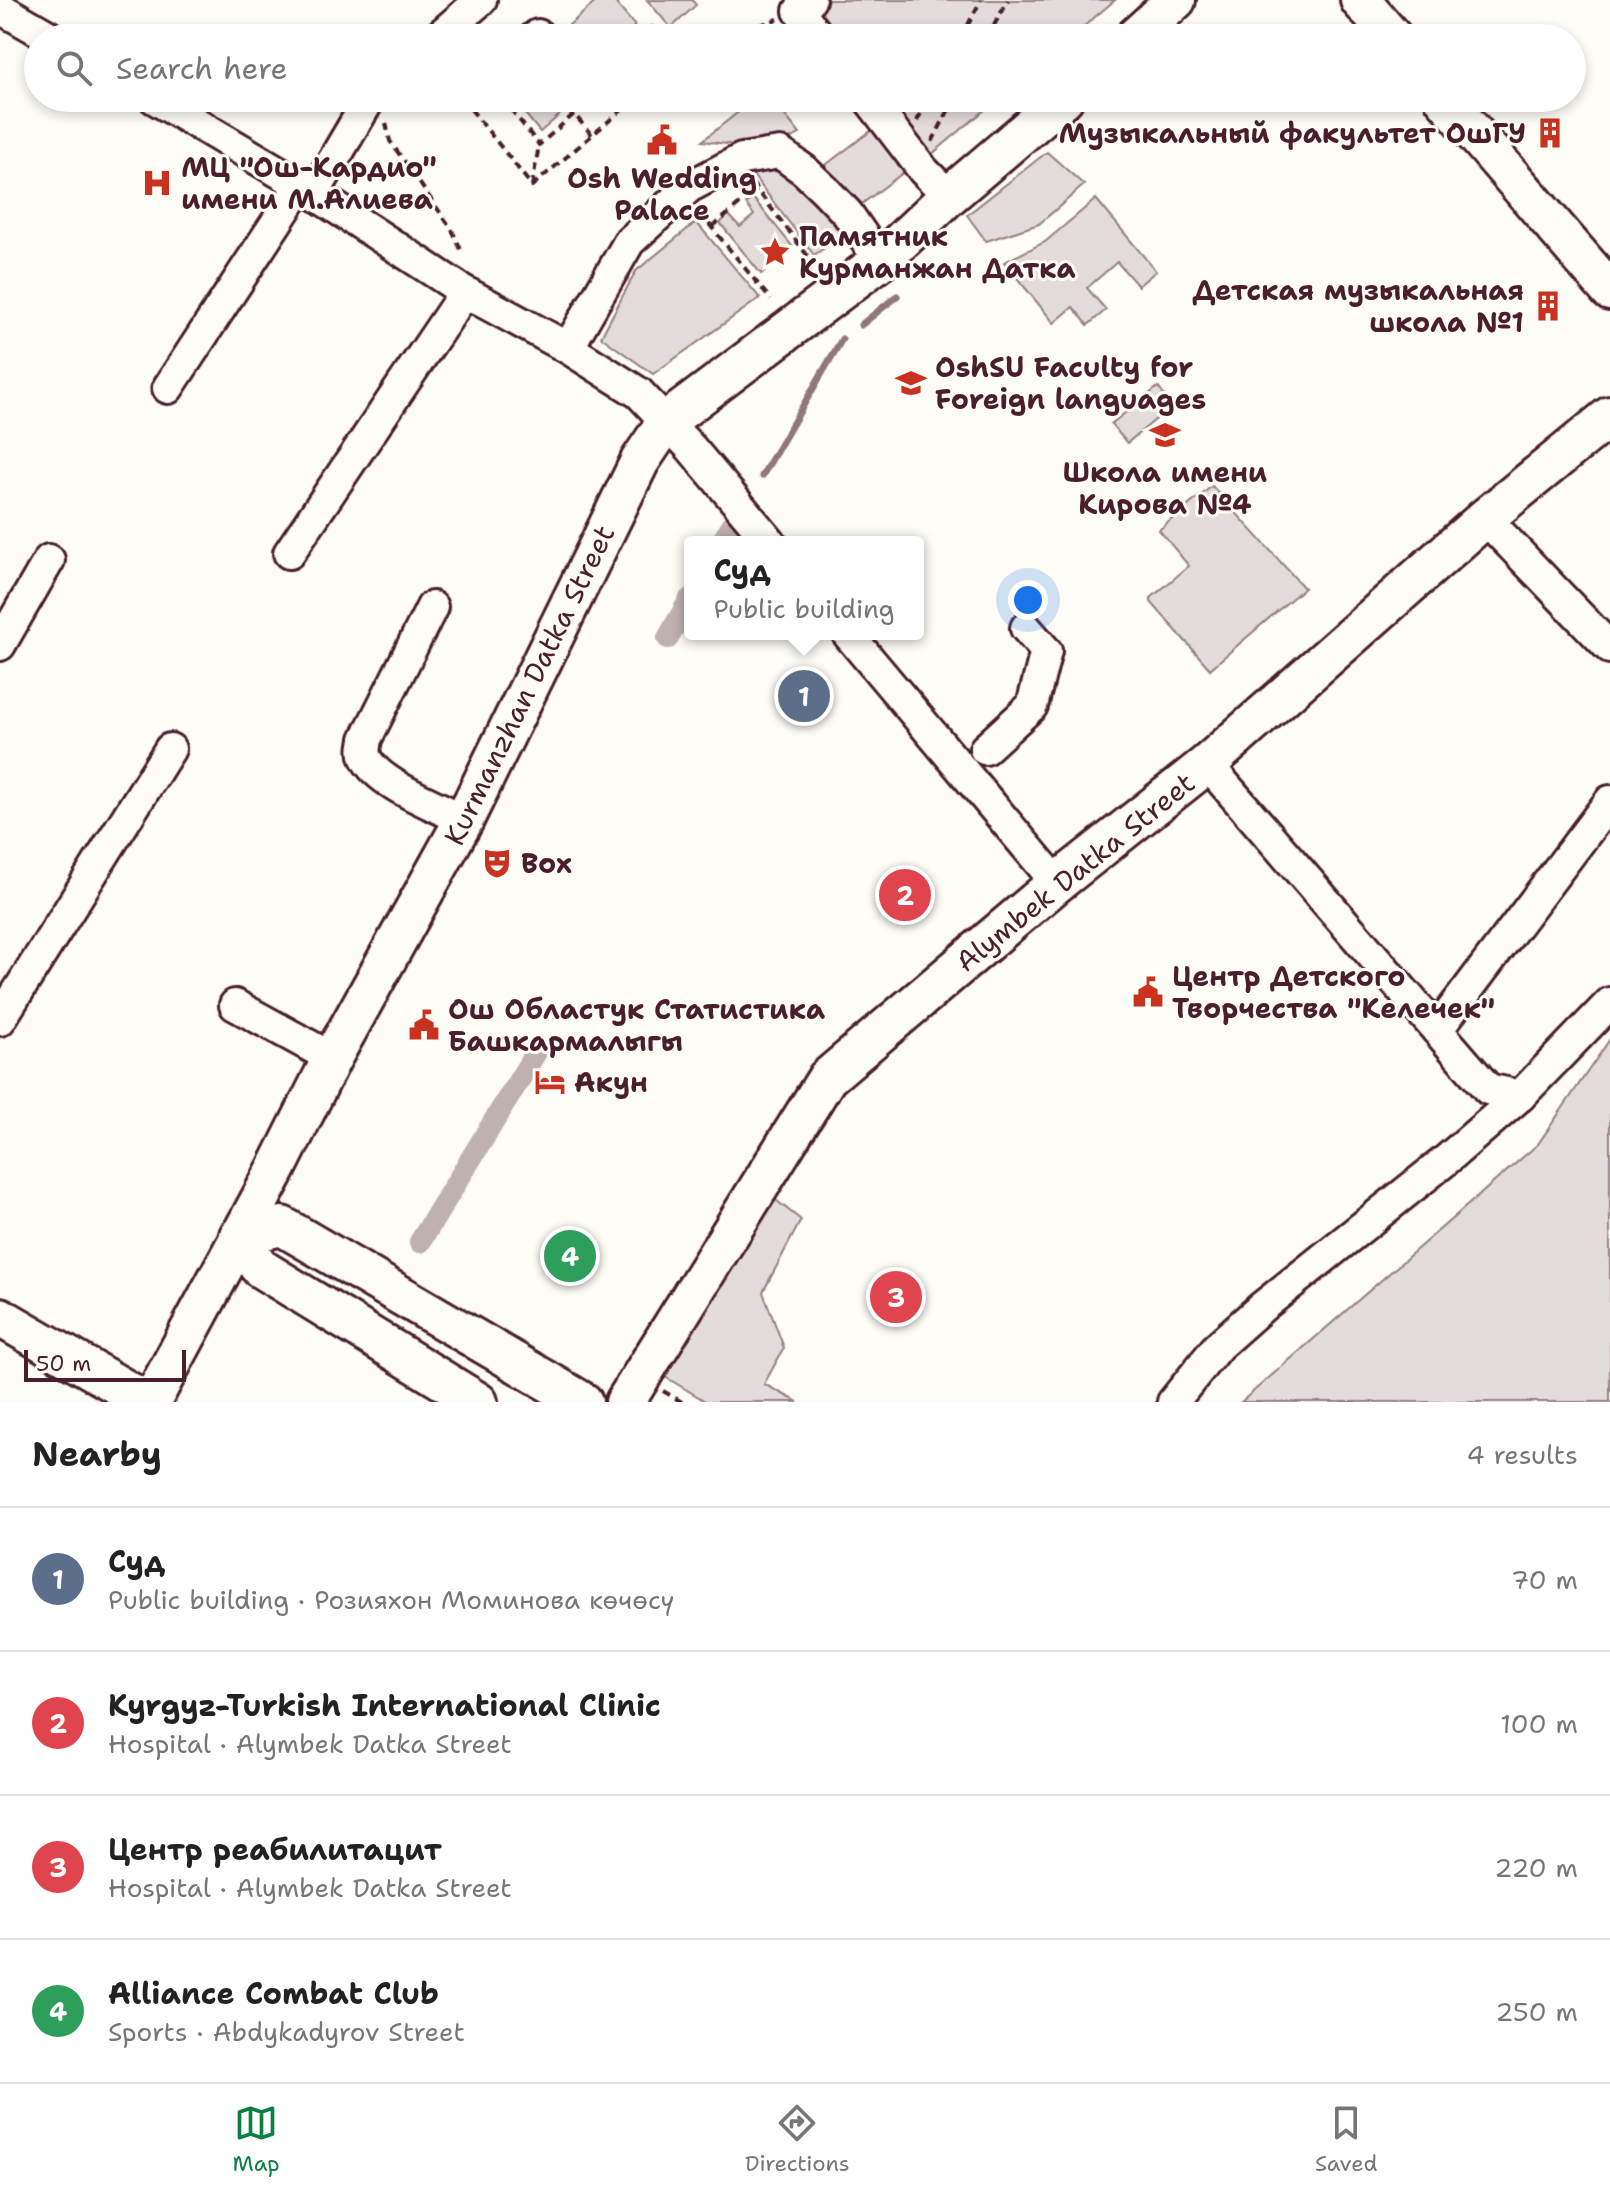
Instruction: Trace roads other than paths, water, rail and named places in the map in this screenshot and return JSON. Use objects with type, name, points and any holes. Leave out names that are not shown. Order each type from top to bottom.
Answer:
[{"type":"main road","points":[[1149,24],[1176,0]]},
{"type":"main road","points":[[1360,0],[1381,24]]},
{"type":"main road","name":"Kurmanzhan Datka Street","points":[[149,1402],[276,1170],[332,1058],[464,820],[640,461],[667,421],[880,261],[949,196],[1048,112]]},
{"type":"main road","points":[[1456,112],[1610,291]]},
{"type":"main road","name":"Alymbek Datka Street","points":[[625,1402],[827,1078],[1057,883],[1207,764],[1485,518],[1610,416]]},
{"type":"main road","points":[[478,1402],[260,1268],[239,1236],[282,1226],[583,1402]]},
{"type":"main road","points":[[0,1317],[149,1402]]},
{"type":"street","points":[[453,24],[481,0]]},
{"type":"street","points":[[0,8],[28,24]]},
{"type":"street","points":[[178,112],[308,189],[465,292],[568,348],[639,393],[667,421],[765,536]]},
{"type":"street","points":[[168,388],[360,112]]},
{"type":"street","points":[[879,112],[924,171],[949,196]]},
{"type":"street","points":[[568,348],[629,242],[684,192],[736,162],[780,153],[804,170],[847,213],[880,261]]},
{"type":"street","points":[[289,553],[465,292]]},
{"type":"street","points":[[1485,518],[1610,648]]},
{"type":"street","points":[[0,645],[49,560]]},
{"type":"street","points":[[432,607],[366,739],[364,752],[382,777],[464,820]]},
{"type":"street","points":[[985,749],[1032,706],[1046,651],[1026,628]]},
{"type":"street","points":[[853,640],[1057,883]]},
{"type":"street","points":[[0,1020],[170,749]]},
{"type":"street","points":[[1207,764],[1488,1089],[1520,1096]]},
{"type":"street","points":[[1437,1030],[1610,801]]},
{"type":"street","points":[[1173,1402],[1218,1346],[1520,1096],[1610,1003]]},
{"type":"street","points":[[235,1005],[332,1058]]},
{"type":"waterway","points":[[861,325],[897,296]]},
{"type":"waterway","points":[[762,476],[842,339]]},
{"type":"waterway","points":[[725,536],[737,516]]},
{"type":"waterway","points":[[668,638],[684,610]]},
{"type":"waterway","points":[[420,1242],[538,1049]]},
{"type":"place","name":"Музыкальный факультет ОшГУ","points":[[1550,133]]},
{"type":"place","name":"Osh Wedding Palace","points":[[662,140]]},
{"type":"place","name":"МЦ \"Ош-Кардио\" имени М.Алиева","points":[[157,183]]},
{"type":"place","name":"Памятник Курманжан Датка","points":[[775,252]]},
{"type":"place","name":"Детская музыкальная школа №1","points":[[1548,306]]},
{"type":"place","name":"OshSU Faculty for Foreign languages","points":[[911,383]]},
{"type":"place","name":"Школа имени Кирова №4","points":[[1165,435]]},
{"type":"place","name":"Суд","points":[[804,696]]},
{"type":"place","name":"Box","points":[[497,863]]},
{"type":"place","name":"Kyrgyz-Turkish International Clinic","points":[[905,895]]},
{"type":"place","name":"Центр Детского Творчества \"Келечек\"","points":[[1148,992]]},
{"type":"place","name":"Ош Областук Статистика Башкармалыгы","points":[[424,1025]]},
{"type":"place","name":"Акун","points":[[550,1082]]},
{"type":"place","name":"Alliance Combat Club","points":[[570,1256]]},
{"type":"place","name":"Центр реабилитацит","points":[[896,1297]]}]
